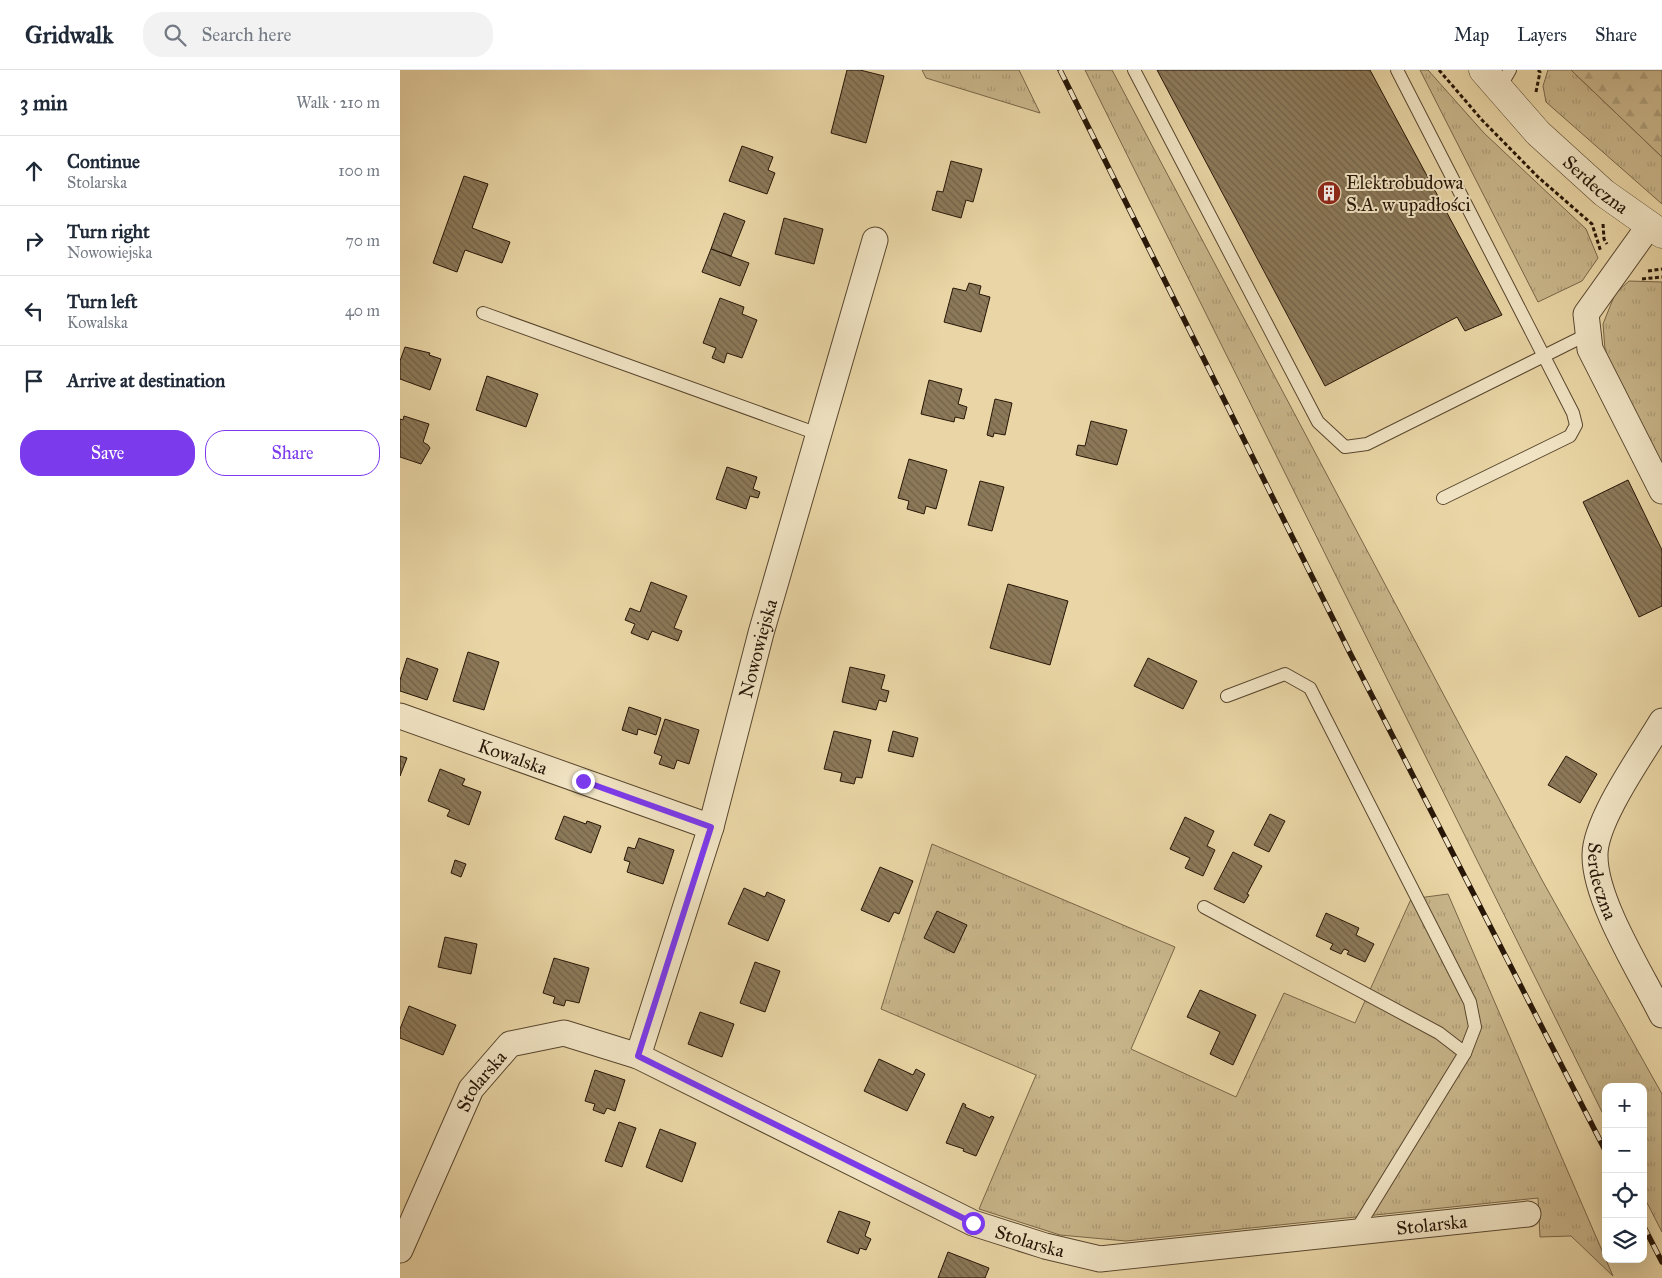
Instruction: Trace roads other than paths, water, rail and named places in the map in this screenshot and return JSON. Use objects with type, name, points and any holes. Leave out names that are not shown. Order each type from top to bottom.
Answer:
[{"type":"street","name":"Serdeczna","points":[[1497,76],[1538,133],[1604,192],[1655,230],[1586,314],[1590,349],[1662,492]]},
{"type":"street","name":"Nowowiejska","points":[[638,1056],[711,827],[761,633],[874,240]]},
{"type":"street","name":"Kowalska","points":[[400,716],[711,827]]},
{"type":"street","name":"Serdeczna","points":[[1662,721],[1604,820],[1594,855],[1601,895],[1662,1015]]},
{"type":"street","name":"Stolarska","points":[[400,1250],[470,1089],[510,1044],[564,1033],[638,1056],[973,1223],[1045,1246],[1100,1259],[1528,1214]]},
{"type":"lane","points":[[1134,70],[1318,422],[1345,447],[1367,444],[1588,334]]},
{"type":"lane","points":[[1397,70],[1573,413],[1576,425],[1570,436],[1443,498]]},
{"type":"lane","points":[[483,313],[818,434]]},
{"type":"lane","points":[[1227,696],[1285,674],[1310,688],[1470,1002],[1475,1027],[1465,1053],[1355,1232]]},
{"type":"lane","points":[[1204,907],[1439,1032],[1465,1053]]},
{"type":"railway","points":[[1060,70],[1350,653],[1602,1144]]},
{"type":"railway","points":[[1647,1233],[1662,1262]]},
{"type":"place","name":"Elektrobudowa S.A. w upadłości","points":[[1329,193]]}]
